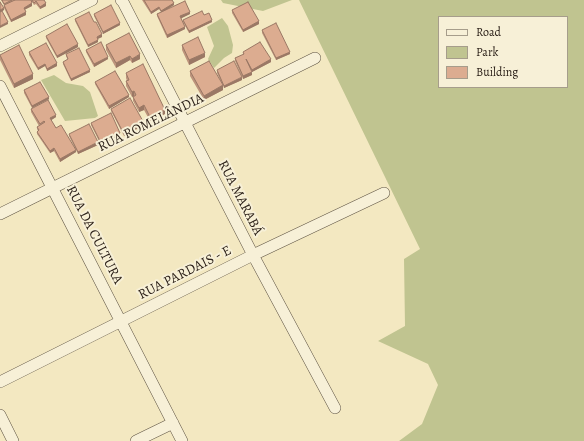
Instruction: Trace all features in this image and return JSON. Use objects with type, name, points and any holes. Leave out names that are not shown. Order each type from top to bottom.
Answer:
[{"type":"street","points":[[0,46],[92,0]]},
{"type":"street","name":"RUA MARABÁ","points":[[121,0],[334,408]]},
{"type":"street","name":"RUA ROMELÂNDIA","points":[[0,214],[315,58]]},
{"type":"street","name":"RUA DA CULTURA","points":[[0,86],[182,441]]},
{"type":"street","name":"RUA PARDAIS - E","points":[[0,382],[253,255],[384,193]]},
{"type":"street","points":[[0,415],[13,441]]},
{"type":"street","points":[[136,441],[173,423]]},
{"type":"green space","points":[[221,0],[292,0],[263,11],[223,3]]},
{"type":"green space","points":[[299,0],[584,0],[584,441],[399,441],[422,424],[438,385],[428,364],[378,341],[405,326],[404,259],[420,249]]},
{"type":"green space","points":[[222,18],[228,26],[233,45],[232,53],[224,58],[214,68],[208,59],[214,46],[207,27]]},
{"type":"green space","points":[[54,75],[66,83],[83,86],[90,92],[98,116],[95,118],[65,121],[41,80]]},
{"type":"building","points":[[2,0],[12,0],[4,4]]},
{"type":"building","points":[[15,0],[31,0],[32,3],[24,8],[26,12],[11,20],[4,5]]},
{"type":"building","points":[[32,0],[44,0],[46,3],[40,7],[36,1],[34,3]]},
{"type":"building","points":[[144,0],[172,0],[174,3],[161,11],[159,7],[151,12]]},
{"type":"building","points":[[185,1],[190,12],[180,16],[185,27],[167,35],[157,14]]},
{"type":"building","points":[[0,2],[4,8],[0,10]]},
{"type":"building","points":[[248,2],[259,21],[243,30],[232,10]]},
{"type":"building","points":[[111,5],[120,23],[103,32],[94,14]]},
{"type":"building","points":[[2,11],[8,22],[0,26],[0,12]]},
{"type":"building","points":[[202,11],[204,15],[209,13],[212,20],[189,31],[183,20]]},
{"type":"building","points":[[89,12],[102,34],[97,37],[98,40],[88,45],[75,19]]},
{"type":"building","points":[[276,23],[290,52],[276,58],[262,30]]},
{"type":"building","points":[[67,24],[78,44],[57,56],[46,36]]},
{"type":"building","points":[[129,33],[140,54],[132,59],[130,56],[116,63],[106,45]]},
{"type":"building","points":[[198,37],[205,53],[189,60],[182,45]]},
{"type":"building","points":[[101,42],[108,57],[94,64],[86,50]]},
{"type":"building","points":[[260,42],[271,59],[252,70],[246,59],[252,72],[243,76],[235,58],[244,54],[243,52]]},
{"type":"building","points":[[46,43],[57,63],[47,69],[45,64],[38,68],[29,52]]},
{"type":"building","points":[[19,45],[33,74],[14,84],[0,55]]},
{"type":"building","points":[[79,48],[90,70],[71,79],[63,62],[68,59],[66,54]]},
{"type":"building","points":[[209,61],[223,85],[204,96],[190,71]]},
{"type":"building","points":[[234,61],[242,77],[224,86],[217,70]]},
{"type":"building","points":[[143,64],[165,110],[150,117],[144,105],[139,108],[133,97],[136,95],[134,91],[132,92],[126,81],[129,80],[126,73]]},
{"type":"building","points":[[115,71],[129,95],[109,106],[95,82]]},
{"type":"building","points":[[40,82],[49,97],[32,106],[24,90]]},
{"type":"building","points":[[130,98],[144,123],[124,134],[111,109]]},
{"type":"building","points":[[48,100],[56,115],[50,118],[56,128],[61,125],[76,150],[60,159],[54,148],[50,151],[37,132],[39,130],[37,127],[45,122],[44,121],[40,124],[31,109]]},
{"type":"building","points":[[111,113],[120,133],[101,143],[91,123]]},
{"type":"building","points":[[89,124],[98,142],[78,152],[69,134]]}]
